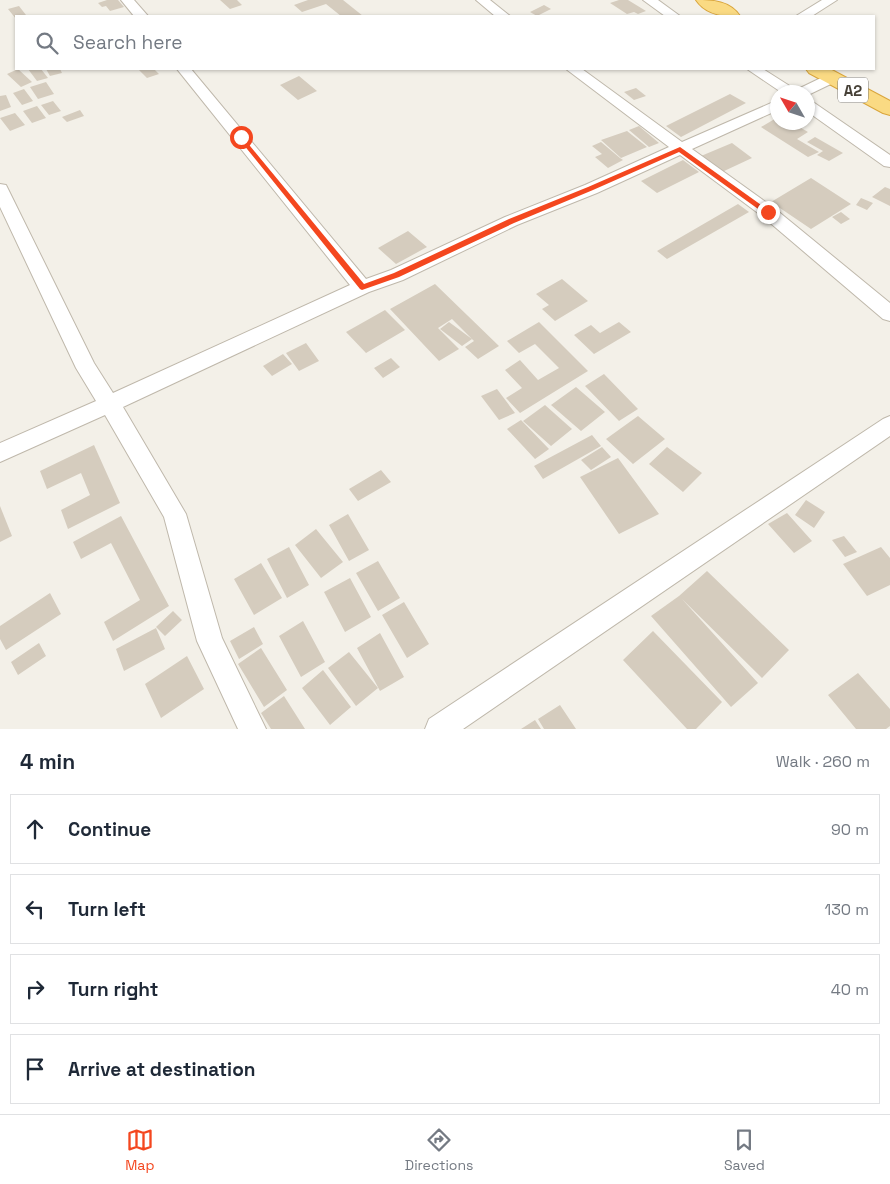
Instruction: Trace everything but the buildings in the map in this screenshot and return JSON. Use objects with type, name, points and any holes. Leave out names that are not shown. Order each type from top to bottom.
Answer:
[{"type":"highway","points":[[705,0],[729,15]]},
{"type":"highway","name":"A2","points":[[824,73],[890,109]]},
{"type":"street","points":[[127,0],[140,15]]},
{"type":"street","points":[[482,0],[502,15]]},
{"type":"street","points":[[649,0],[672,15]]},
{"type":"street","points":[[805,15],[831,0]]},
{"type":"street","points":[[185,70],[362,287]]},
{"type":"street","points":[[574,70],[768,212],[890,314]]},
{"type":"street","points":[[756,70],[779,85]]},
{"type":"street","points":[[810,85],[824,73]]},
{"type":"street","points":[[0,452],[109,404],[362,287],[396,275],[511,221],[591,189],[770,108]]},
{"type":"street","points":[[815,110],[890,162]]},
{"type":"street","points":[[0,190],[86,368],[128,433],[175,514],[210,641],[252,729]]},
{"type":"street","points":[[439,729],[890,425]]},
{"type":"route","points":[[241,137],[362,287],[396,275],[511,221],[591,189],[680,149],[768,212]]}]
